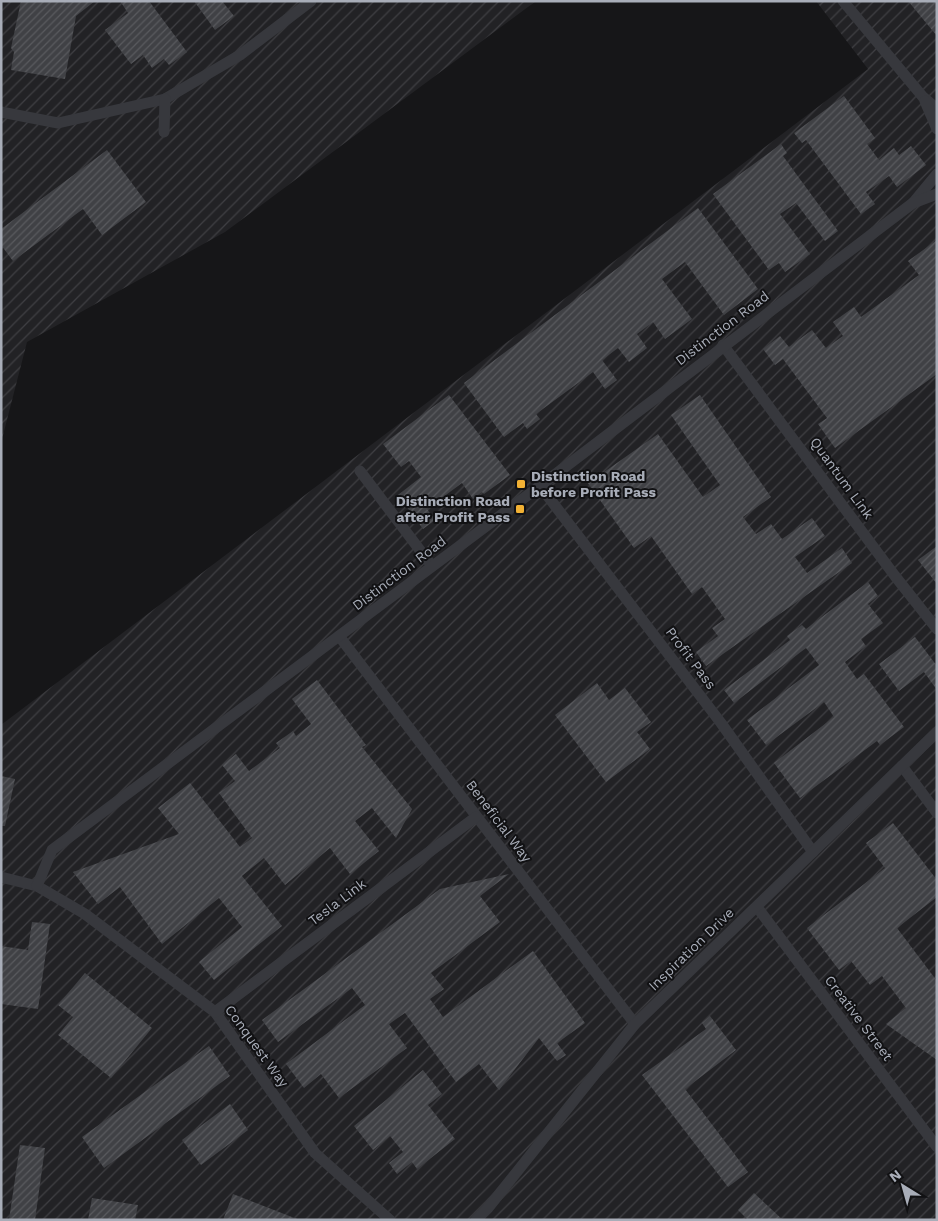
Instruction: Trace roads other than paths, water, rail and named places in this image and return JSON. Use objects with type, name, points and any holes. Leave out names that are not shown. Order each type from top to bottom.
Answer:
[{"type":"street","points":[[1,112],[58,123],[165,99],[240,55],[311,1]]},
{"type":"street","points":[[843,1],[923,97],[937,110]]},
{"type":"street","points":[[923,97],[937,129]]},
{"type":"street","points":[[164,132],[165,99]]},
{"type":"street","name":"Distinction Road","points":[[37,886],[52,850],[540,486],[723,345],[913,203],[937,174]]},
{"type":"street","name":"Distinction Road","points":[[913,203],[937,194]]},
{"type":"street","name":"Quantum Link","points":[[723,345],[895,576],[937,629]]},
{"type":"street","points":[[360,471],[432,566]]},
{"type":"street","name":"Profit Pass","points":[[540,486],[721,723],[813,852]]},
{"type":"street","name":"Beneficial Way","points":[[339,636],[635,1024]]},
{"type":"street","name":"Inspiration Drive","points":[[476,1220],[488,1208],[635,1024],[937,732]]},
{"type":"street","points":[[902,766],[937,813]]},
{"type":"street","name":"Tesla Link","points":[[215,1012],[476,816]]},
{"type":"street","name":"Conquest Way","points":[[1,877],[37,886],[85,914],[215,1012],[315,1152],[390,1219]]},
{"type":"street","name":"Creative Street","points":[[756,907],[937,1148]]},
{"type":"street","name":"Inspiration Drive","points":[[483,1220],[488,1208]]},
{"type":"place","name":"Distinction Road before Profit Pass","points":[[521,484]]},
{"type":"place","name":"Distinction Road after Profit Pass","points":[[520,509]]}]
